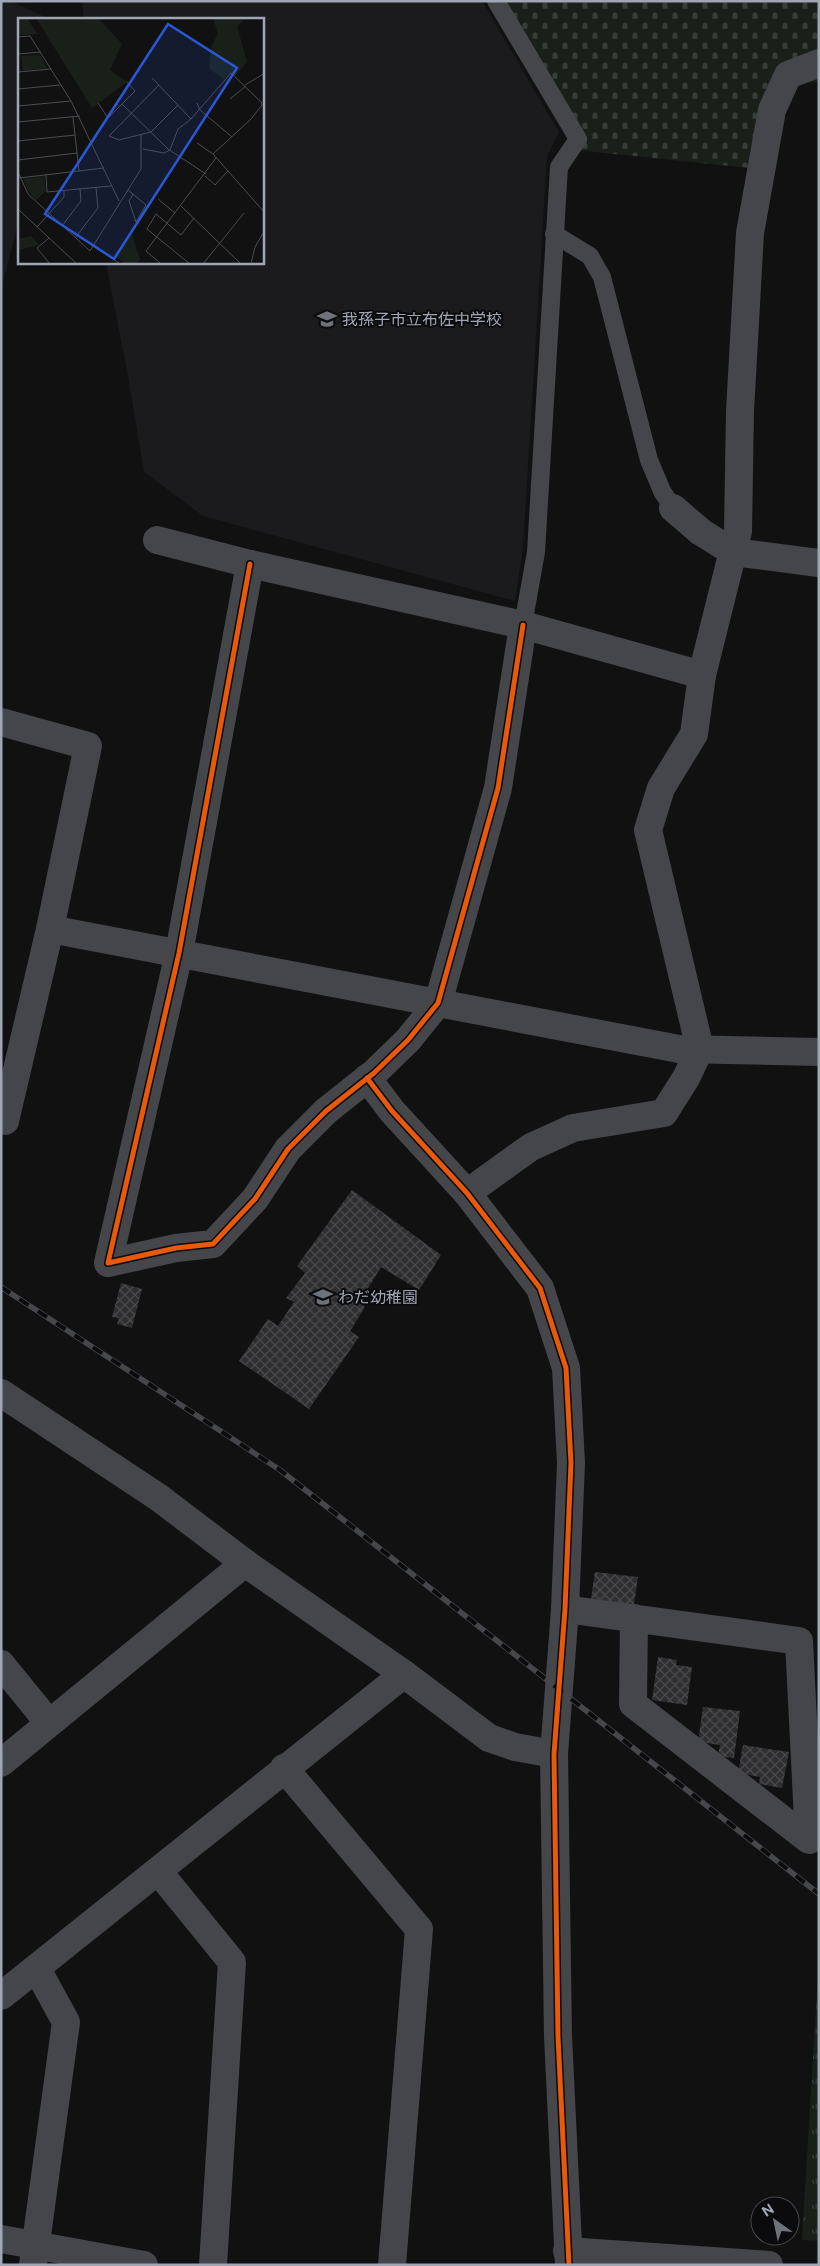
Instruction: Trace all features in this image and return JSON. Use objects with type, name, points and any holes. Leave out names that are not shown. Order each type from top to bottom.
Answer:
[{"type":"street","points":[[467,1193],[531,1147],[573,1128],[664,1113],[686,1078],[700,1049],[648,830],[661,788],[694,734],[702,675],[738,532],[740,411],[750,233],[772,110],[788,75],[819,63]]},
{"type":"street","points":[[673,508],[701,532],[733,552],[819,564]]},
{"type":"street","points":[[157,540],[250,564],[524,624],[702,675]]},
{"type":"street","points":[[250,564],[179,953],[108,1263],[176,1248],[213,1244],[255,1199],[288,1149],[326,1111],[367,1078],[408,1040],[438,1003],[498,788],[524,624]]},
{"type":"street","points":[[1,722],[88,746],[50,929],[5,1121],[1,1120]]},
{"type":"street","points":[[50,929],[679,1049],[819,1052]]},
{"type":"street","points":[[367,1078],[392,1111],[467,1193],[540,1288],[566,1368],[571,1463],[565,1609],[554,1754],[558,2036],[568,2258],[769,2265]]},
{"type":"street","points":[[1,1393],[158,1498],[245,1564],[404,1674],[490,1738],[515,1747],[554,1754]]},
{"type":"street","points":[[1,1763],[245,1564]]},
{"type":"street","points":[[565,1609],[634,1618],[798,1641],[809,1840],[633,1704],[634,1618]]},
{"type":"street","points":[[1,1664],[49,1723]]},
{"type":"street","points":[[1,1996],[404,1674]]},
{"type":"street","points":[[284,1768],[419,1929],[392,2265]]},
{"type":"street","points":[[158,1870],[232,1962],[213,2265]]},
{"type":"street","points":[[34,2255],[66,2022],[37,1969]]},
{"type":"street","points":[[1,2239],[34,2255],[144,2265]]},
{"type":"lane","points":[[496,1],[578,139],[558,167],[536,552],[524,624]]},
{"type":"lane","points":[[554,234],[590,256],[602,277],[649,460],[662,491],[673,508]]},
{"type":"shaded area","points":[[1,1],[10,1],[48,18],[18,18],[18,224],[1,290]]},
{"type":"shaded area","name":"我孫子市立布佐中学校","points":[[82,1],[482,1],[559,132],[547,157],[523,548],[515,601],[203,516],[144,472],[106,264],[264,264],[264,18],[84,18]]},
{"type":"green space","points":[[500,1],[819,1],[819,82],[785,85],[760,169],[575,150]]},
{"type":"green space","points":[[819,1958],[819,2241],[802,2240]]},
{"type":"building","points":[[352,1190],[441,1255],[419,1290],[381,1267],[359,1303],[365,1307],[350,1331],[359,1337],[309,1409],[239,1361],[268,1319],[278,1326],[294,1302],[286,1298],[305,1273],[297,1266]]},
{"type":"building","points":[[121,1283],[142,1289],[132,1328],[117,1324],[119,1318],[112,1317]]},
{"type":"building","points":[[595,1572],[638,1577],[634,1605],[591,1599]]},
{"type":"building","points":[[658,1657],[677,1660],[676,1665],[692,1667],[687,1705],[652,1700]]},
{"type":"building","points":[[703,1707],[740,1711],[734,1758],[718,1756],[720,1745],[698,1742]]},
{"type":"building","points":[[743,1745],[789,1752],[782,1788],[759,1784],[760,1777],[738,1773]]},
{"type":"railway","points":[[1,1287],[280,1470],[819,1894]]},
{"type":"cycle path","points":[[250,564],[179,953],[108,1263],[176,1248],[213,1244],[255,1199],[288,1149],[326,1111],[374,1073],[408,1040],[438,1003],[498,788],[523,625]]},
{"type":"cycle path","points":[[367,1078],[392,1111],[467,1193],[540,1288],[566,1368],[571,1463],[565,1609],[554,1754],[558,2036],[569,2265]]},
{"type":"place","name":"我孫子市立布佐中学校","points":[[327,319]]},
{"type":"place","name":"わだ幼稚園","points":[[323,1297]]}]
